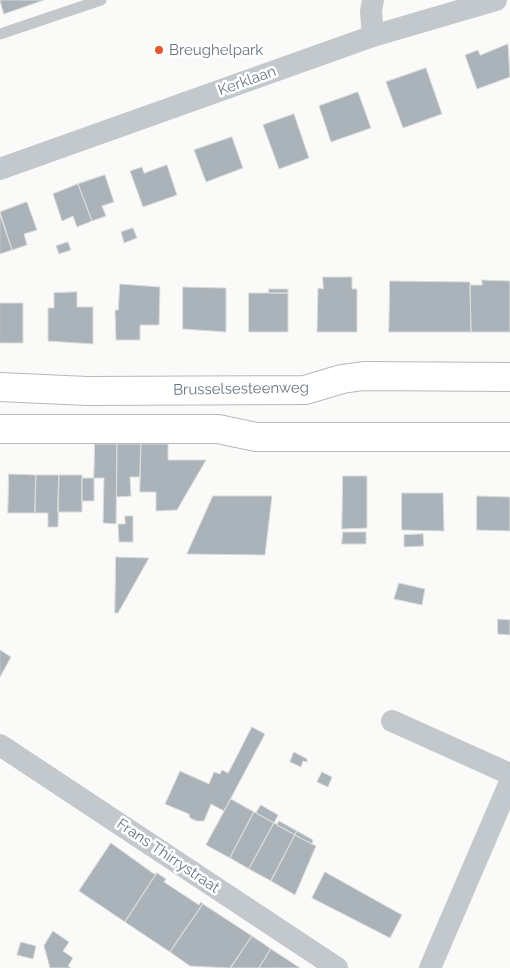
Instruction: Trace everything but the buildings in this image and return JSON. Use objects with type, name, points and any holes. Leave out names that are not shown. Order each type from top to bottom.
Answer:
[{"type":"street","points":[[373,0],[371,11],[373,36]]},
{"type":"street","name":"Kerklaan","points":[[0,169],[373,36],[496,0]]},
{"type":"street","name":"Brusselsesteenweg","points":[[0,387],[87,391],[305,390],[342,379],[364,376],[510,377]]},
{"type":"street","points":[[0,429],[218,429],[256,437],[510,437]]},
{"type":"street","points":[[392,721],[510,774]]},
{"type":"street","name":"Frans Thirrystraat","points":[[0,745],[337,968]]},
{"type":"street","points":[[430,968],[510,782]]},
{"type":"lane","points":[[0,34],[101,0]]},
{"type":"place","name":"Breughelpark","points":[[159,50]]}]
